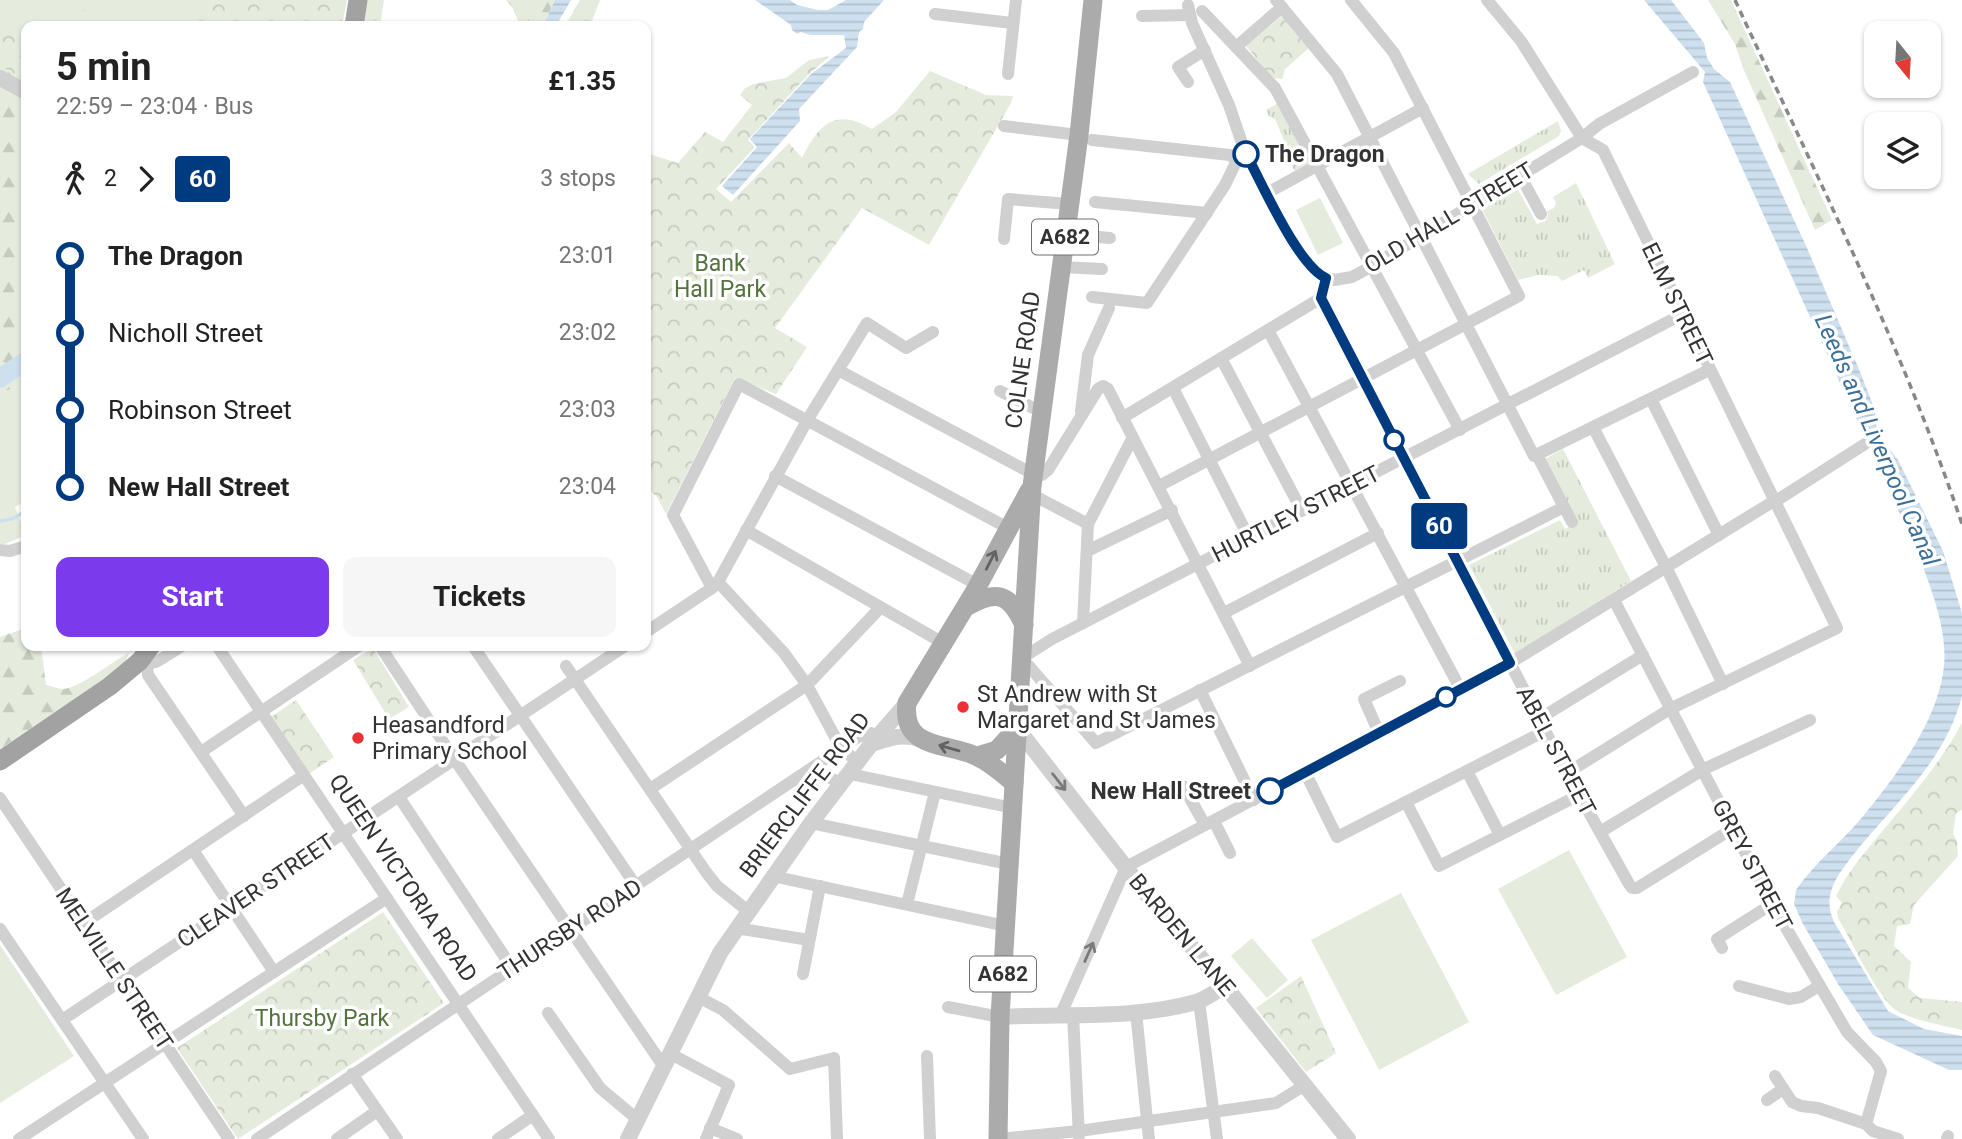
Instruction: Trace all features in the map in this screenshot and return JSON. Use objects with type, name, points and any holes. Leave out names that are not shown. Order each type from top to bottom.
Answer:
[{"type":"highway","points":[[355,21],[358,0]]},
{"type":"highway","points":[[0,761],[110,686],[146,657]]},
{"type":"main road","name":"COLNE ROAD","points":[[1014,783],[1032,485],[1069,204],[1085,137],[1093,0]]},
{"type":"main road","name":"BRIERCLIFFE ROAD","points":[[907,703],[945,644],[1032,485]]},
{"type":"main road","points":[[966,607],[985,597],[998,596],[1016,607],[1024,625]]},
{"type":"main road","points":[[907,703],[908,722],[912,732],[920,739],[977,756],[1014,783]]},
{"type":"main road","points":[[977,756],[997,750],[1017,728]]},
{"type":"main road","name":"A682","points":[[998,1139],[1000,1017],[1014,783]]},
{"type":"street","points":[[1008,74],[1016,0]]},
{"type":"street","points":[[1159,486],[1519,296],[1394,53],[1351,0]]},
{"type":"street","name":"ELM STREET","points":[[1487,0],[1521,41],[1582,138],[1603,150],[1837,628],[1723,684]]},
{"type":"street","points":[[1236,47],[1279,4],[1337,74],[1508,405],[1572,522]]},
{"type":"street","points":[[1191,6],[1276,88],[1460,430]]},
{"type":"street","points":[[1142,16],[1191,6]]},
{"type":"street","points":[[1122,418],[1321,298],[1326,278],[1317,274],[1303,258],[1267,193],[1241,156],[1229,105],[1205,50],[1191,6]]},
{"type":"street","points":[[935,14],[1012,23]]},
{"type":"street","points":[[1188,82],[1178,67],[1205,50]]},
{"type":"street","name":"OLD HALL STREET","points":[[1326,278],[1334,280],[1352,277],[1372,266],[1582,138],[1599,124],[1693,72]]},
{"type":"street","points":[[0,78],[21,89]]},
{"type":"street","points":[[1267,193],[1423,108]]},
{"type":"street","points":[[1004,126],[1241,156]]},
{"type":"street","points":[[1092,298],[1147,303],[1225,185],[1241,156]]},
{"type":"street","points":[[1520,175],[1541,214]]},
{"type":"street","points":[[1004,239],[1008,200],[1069,204]]},
{"type":"street","points":[[1095,202],[1207,213]]},
{"type":"street","points":[[1065,234],[1110,239]]},
{"type":"street","points":[[1061,267],[1102,269]]},
{"type":"street","name":"ABEL STREET","points":[[1321,298],[1567,773],[1632,888],[1637,888],[1732,829]]},
{"type":"street","points":[[1080,416],[1088,355],[1109,308]]},
{"type":"street","name":"HURTLEY STREET","points":[[1021,661],[1083,623],[1683,314]]},
{"type":"street","points":[[651,629],[715,585],[807,419],[867,323],[906,348],[933,332]]},
{"type":"street","points":[[1268,330],[1461,690]]},
{"type":"street","points":[[1221,358],[1302,511]]},
{"type":"street","points":[[838,370],[1032,485],[1088,524]]},
{"type":"street","points":[[1535,455],[1709,370]]},
{"type":"street","points":[[850,774],[841,748],[807,685],[784,653],[715,585],[673,515],[739,384],[1008,528]]},
{"type":"street","points":[[1032,485],[1048,471],[1098,389],[1103,386],[1108,389],[1250,666]]},
{"type":"street","points":[[1173,388],[1250,538]]},
{"type":"street","points":[[1000,391],[1041,412]]},
{"type":"street","points":[[1651,399],[1719,535]]},
{"type":"street","points":[[1567,773],[1670,709],[1723,684],[1593,427]]},
{"type":"street","points":[[1083,623],[1088,524],[1132,439]]},
{"type":"street","points":[[1079,1135],[1067,1014],[1126,867],[1510,663],[1865,444]]},
{"type":"street","points":[[775,476],[978,585]]},
{"type":"street","points":[[1021,661],[1028,665],[1096,743],[1564,507]]},
{"type":"street","points":[[1087,551],[1172,510]]},
{"type":"street","points":[[746,530],[945,644]]},
{"type":"street","points":[[1224,613],[1378,533]]},
{"type":"street","points":[[0,550],[10,551],[21,548]]},
{"type":"street","name":"GREY STREET","points":[[1614,600],[1772,905],[1847,1032],[1876,1062],[1881,1072],[1866,1124]]},
{"type":"street","points":[[650,789],[807,685],[880,607]]},
{"type":"street","points":[[166,651],[146,657],[148,675],[244,816]]},
{"type":"street","name":"QUEEN VICTORIA ROAD","points":[[219,651],[549,1139]]},
{"type":"street","points":[[201,752],[352,651]]},
{"type":"street","points":[[383,651],[570,930],[667,1061],[729,1085],[708,1134],[737,1139]]},
{"type":"street","points":[[476,651],[636,886]]},
{"type":"street","name":"CLEAVER STREET","points":[[62,1020],[617,651]]},
{"type":"street","points":[[1306,772],[1337,837],[1467,771],[1542,725],[1643,655]]},
{"type":"street","points":[[566,666],[717,886],[748,911]]},
{"type":"street","points":[[1379,733],[1364,699],[1400,681]]},
{"type":"street","points":[[1200,690],[1254,800]]},
{"type":"street","name":"BRIERCLIFFE ROAD","points":[[628,1139],[720,953],[811,823],[907,703]]},
{"type":"street","points":[[1600,832],[1703,771],[1810,720]]},
{"type":"street","name":"BARDEN LANE","points":[[1017,728],[1126,867],[1348,1139]]},
{"type":"street","name":"THURSBY ROAD","points":[[257,1139],[858,737],[871,733],[875,740]]},
{"type":"street","points":[[875,740],[895,736],[920,739]]},
{"type":"street","points":[[813,768],[1013,808]]},
{"type":"street","points":[[1467,771],[1500,835]]},
{"type":"street","points":[[84,923],[304,775]]},
{"type":"street","points":[[1181,787],[1230,853]]},
{"type":"street","points":[[907,904],[935,792]]},
{"type":"street","points":[[1406,802],[1440,866],[1579,795]]},
{"type":"street","points":[[399,797],[512,968]]},
{"type":"street","name":"MELVILLE STREET","points":[[0,798],[229,1139]]},
{"type":"street","points":[[811,823],[1009,864]]},
{"type":"street","points":[[193,849],[274,972]]},
{"type":"street","points":[[772,876],[1006,926]]},
{"type":"street","points":[[803,975],[820,886]]},
{"type":"street","points":[[19,1139],[387,898]]},
{"type":"street","points":[[1722,948],[1717,939],[1772,905]]},
{"type":"street","points":[[736,928],[809,940]]},
{"type":"street","points":[[0,929],[143,1139]]},
{"type":"street","points":[[948,1007],[1000,1017],[1104,1015],[1199,1001],[1225,986]]},
{"type":"street","points":[[1739,986],[1789,999],[1801,997],[1819,986]]},
{"type":"street","points":[[698,997],[723,1010],[790,1069],[834,1058],[837,1139]]},
{"type":"street","points":[[1199,1001],[1217,1139]]},
{"type":"street","points":[[1136,1012],[1149,1139]]},
{"type":"street","points":[[548,1013],[600,1088],[637,1119]]},
{"type":"street","points":[[927,1056],[930,1139]]},
{"type":"street","points":[[352,1074],[397,1139]]},
{"type":"street","points":[[1775,1076],[1792,1102],[1866,1124],[1873,1131],[1898,1139]]},
{"type":"street","points":[[998,1139],[1079,1135],[1147,1121],[1276,1103],[1305,1085]]},
{"type":"street","points":[[1767,1100],[1783,1089]]},
{"type":"street","points":[[337,1139],[377,1111]]},
{"type":"street","points":[[498,1139],[533,1115]]},
{"type":"green space","points":[[0,0],[347,0],[343,21],[21,21],[21,77],[0,64]]},
{"type":"green space","points":[[0,0],[91,0],[76,21],[21,21],[21,31],[0,16]]},
{"type":"green space","points":[[104,0],[207,0],[192,21],[89,21]]},
{"type":"green space","points":[[365,0],[384,0],[381,21],[362,21]]},
{"type":"green space","points":[[506,0],[555,0],[545,21],[518,21]]},
{"type":"green space","points":[[580,0],[600,0],[592,21],[568,21]]},
{"type":"green space","points":[[1708,0],[1731,0],[1832,220],[1815,230],[1743,68],[1735,44]]},
{"type":"green space","points":[[1283,15],[1310,47],[1285,69],[1282,79],[1272,78],[1246,46]]},
{"type":"green space","points":[[0,51],[21,61],[21,384],[0,394]]},
{"type":"green space","name":"Bank Hall Park","points":[[830,56],[809,74],[748,140],[755,147],[716,189],[731,202],[789,143],[802,158],[815,136],[830,122],[848,119],[872,129],[896,112],[930,71],[986,95],[1013,96],[929,245],[862,208],[775,328],[807,347],[776,394],[735,378],[666,514],[651,491],[651,155],[678,163],[705,132],[723,142],[752,105],[740,95],[744,89],[753,84],[786,78],[809,60]]},
{"type":"green space","points":[[1278,103],[1310,163],[1295,171],[1286,157],[1289,152],[1275,119],[1269,116],[1266,110]]},
{"type":"green space","points":[[1558,121],[1561,131],[1559,136],[1479,184],[1468,174]]},
{"type":"green space","points":[[1576,183],[1615,264],[1588,278],[1584,270],[1562,281],[1558,276],[1538,275],[1518,280],[1482,209],[1517,188],[1537,224],[1545,221],[1547,211],[1554,208],[1556,203],[1553,197]]},
{"type":"green space","points":[[1320,198],[1343,243],[1318,255],[1296,210]]},
{"type":"green space","points":[[21,384],[21,504],[15,507],[21,522],[21,537],[5,544],[0,544],[0,394]]},
{"type":"green space","points":[[1563,449],[1631,581],[1515,654],[1469,565],[1560,520],[1565,529],[1575,523],[1543,460]]},
{"type":"green space","points":[[21,630],[21,651],[42,651],[46,685],[63,689],[79,684],[129,653],[124,666],[0,749],[0,637]]},
{"type":"green space","points":[[368,651],[375,651],[409,707],[389,719],[353,660]]},
{"type":"green space","points":[[296,700],[334,757],[309,774],[271,717]]},
{"type":"green space","points":[[1962,723],[1962,810],[1956,813],[1953,834],[1957,841],[1958,856],[1914,905],[1910,924],[1897,926],[1894,946],[1911,962],[1908,988],[1920,998],[1962,1002],[1962,1030],[1916,1019],[1899,1012],[1886,1001],[1838,918],[1837,912],[1842,903],[1836,896],[1858,861],[1935,765]]},
{"type":"green space","points":[[1569,850],[1627,957],[1556,995],[1498,889]]},
{"type":"green space","points":[[1401,893],[1469,1022],[1379,1070],[1311,940]]},
{"type":"green space","name":"Thursby Park","points":[[383,912],[444,1003],[238,1139],[177,1048]]},
{"type":"green space","points":[[1252,938],[1288,980],[1267,998],[1231,956]]},
{"type":"green space","points":[[0,945],[74,1056],[0,1103]]},
{"type":"green space","points":[[1301,976],[1336,1053],[1306,1072],[1256,1008]]},
{"type":"water","points":[[555,0],[571,0],[559,21],[545,21]]},
{"type":"water","points":[[755,0],[790,0],[797,5],[828,10],[846,0],[884,0],[864,22],[863,29],[859,32],[857,47],[799,109],[800,121],[733,195],[722,186],[757,147],[750,139],[811,74],[846,48],[844,35],[797,34],[791,25]]},
{"type":"water","name":"Leeds and Liverpool Canal","points":[[1644,0],[1671,0],[1704,43],[1707,58],[1714,69],[1730,82],[1807,248],[1858,367],[1875,410],[1877,433],[1898,460],[1943,551],[1962,613],[1962,696],[1953,723],[1925,770],[1839,874],[1829,903],[1834,922],[1888,1011],[1924,1029],[1962,1036],[1962,1070],[1949,1070],[1873,1035],[1838,984],[1794,904],[1796,890],[1890,782],[1925,726],[1934,707],[1944,666],[1940,618],[1912,540],[1880,469],[1872,443],[1862,431],[1703,82],[1705,72]]},
{"type":"waterway","points":[[0,378],[21,364]]},
{"type":"waterway","points":[[0,521],[21,514]]},
{"type":"railway","points":[[1735,0],[1884,324],[1912,390],[1962,524]]},
{"type":"bus line","name":"60","points":[[1246,154],[1303,258],[1317,274],[1326,278],[1321,298],[1510,663],[1270,791]]},
{"type":"place","name":"The Dragon","points":[[1246,154]]},
{"type":"place","name":"St Andrew with St Margaret and St James","points":[[963,707]]},
{"type":"place","name":"Heasandford Primary School","points":[[358,738]]},
{"type":"place","name":"New Hall Street","points":[[1270,791]]}]
